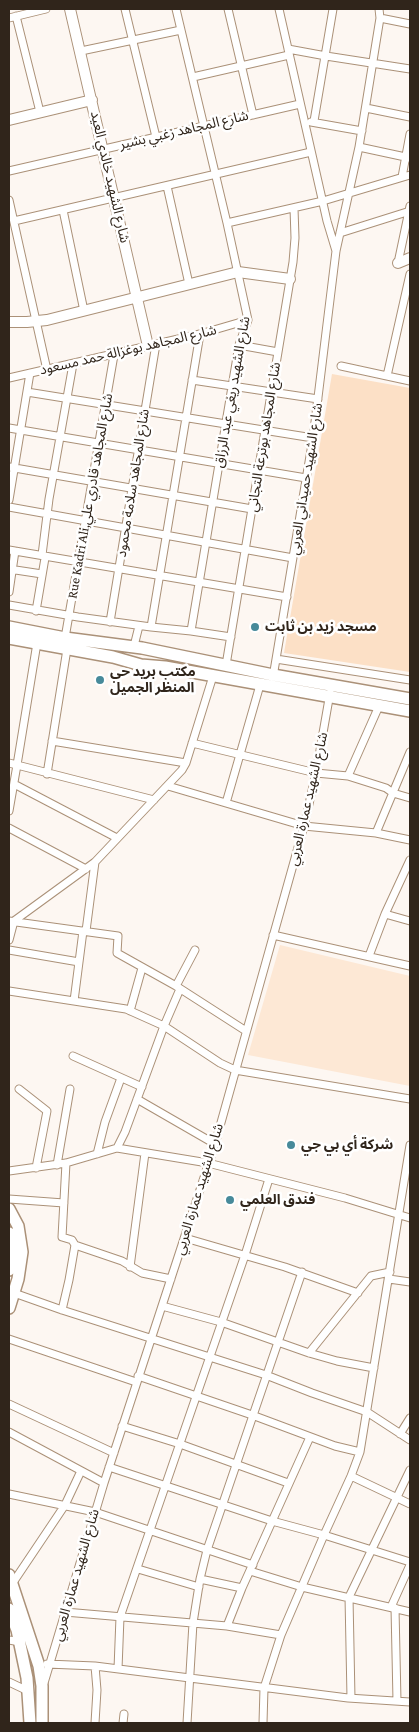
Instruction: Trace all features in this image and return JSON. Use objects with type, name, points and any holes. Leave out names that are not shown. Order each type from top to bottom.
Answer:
[{"type":"main road","points":[[9,628],[141,665],[161,666],[265,686],[410,698]]},
{"type":"main road","points":[[9,638],[37,643],[134,646],[273,675],[379,706],[410,711]]},
{"type":"main road","points":[[9,1210],[18,1226],[22,1252],[18,1279],[9,1308]]},
{"type":"main road","points":[[9,1233],[12,1252],[9,1270]]},
{"type":"main road","points":[[11,1579],[45,1665],[42,1686],[42,1723]]},
{"type":"main road","points":[[10,1613],[14,1641],[28,1678],[30,1723]]},
{"type":"main road","points":[[28,1678],[45,1665]]},
{"type":"main road","points":[[29,1692],[38,1690],[42,1686]]},
{"type":"street","points":[[40,112],[13,17],[46,9]]},
{"type":"street","name":"شارع الشهيد خالدي العيد","points":[[70,9],[137,297],[152,345]]},
{"type":"street","points":[[125,9],[156,137]]},
{"type":"street","name":"شارع الشهيد ريغي عبد الرزاق","points":[[176,9],[228,223],[248,320],[238,346],[192,631]]},
{"type":"street","points":[[228,9],[253,115]]},
{"type":"street","points":[[279,9],[327,221],[336,251]]},
{"type":"street","points":[[314,121],[333,9]]},
{"type":"street","name":"شارع الشهيد حميداني العربي","points":[[226,803],[240,754],[265,686],[273,675],[313,438],[336,251],[362,131],[380,18],[379,9]]},
{"type":"street","points":[[380,18],[410,24]]},
{"type":"street","points":[[81,51],[181,30]]},
{"type":"street","points":[[193,77],[289,52],[410,68]]},
{"type":"street","points":[[9,120],[92,100]]},
{"type":"street","name":"شارع المجاهد زغبي بشير","points":[[9,171],[300,104]]},
{"type":"street","points":[[366,108],[410,116]]},
{"type":"street","points":[[305,123],[314,121],[362,131]]},
{"type":"street","points":[[402,177],[408,157],[410,134]]},
{"type":"street","points":[[359,147],[408,157]]},
{"type":"street","points":[[14,221],[311,152]]},
{"type":"street","points":[[228,223],[324,201],[410,175]]},
{"type":"street","points":[[167,186],[189,284]]},
{"type":"street","points":[[9,200],[10,213],[14,221],[47,370]]},
{"type":"street","name":"شارع المجاهد بوترعة التجاني","points":[[226,665],[290,279],[296,238],[294,208]]},
{"type":"street","points":[[340,233],[410,209]]},
{"type":"street","points":[[398,263],[410,209]]},
{"type":"street","points":[[63,210],[84,311]]},
{"type":"street","points":[[398,263],[410,258]]},
{"type":"street","points":[[9,322],[37,321],[84,311],[238,272],[290,279]]},
{"type":"street","points":[[387,376],[410,274]]},
{"type":"street","name":"شارع المجاهد بوغزالة حمد مسعود","points":[[9,378],[200,334],[248,320]]},
{"type":"street","points":[[151,627],[200,334]]},
{"type":"street","name":"شارع المجاهد سلامة محمود","points":[[110,622],[146,410],[152,345]]},
{"type":"street","points":[[238,346],[278,352]]},
{"type":"street","name":"Rue Kadri Ali,شارع المجاهد قادري علي","points":[[47,774],[69,616],[80,561],[114,354]]},
{"type":"street","points":[[36,610],[45,558],[42,555],[47,514],[73,364]]},
{"type":"street","points":[[341,366],[410,381]]},
{"type":"street","points":[[9,500],[12,467],[21,430],[30,373]]},
{"type":"street","points":[[192,380],[318,399]]},
{"type":"street","points":[[27,392],[313,438]]},
{"type":"street","points":[[9,428],[306,478]]},
{"type":"street","points":[[12,467],[252,509]]},
{"type":"street","points":[[9,507],[293,558]]},
{"type":"street","points":[[9,592],[12,550],[287,597]]},
{"type":"street","points":[[11,569],[42,574]]},
{"type":"street","points":[[9,605],[110,622],[231,637]]},
{"type":"street","points":[[134,646],[139,626]]},
{"type":"street","points":[[9,811],[37,643]]},
{"type":"street","points":[[276,659],[410,680]]},
{"type":"street","points":[[9,940],[12,921],[95,862],[168,786],[186,763],[213,676]]},
{"type":"street","name":"شارع الشهيد عمارة العربي","points":[[45,1665],[65,1612],[137,1379],[215,1144],[234,1070],[304,826],[316,773],[330,691]]},
{"type":"street","points":[[348,776],[379,706]]},
{"type":"street","points":[[52,742],[186,763]]},
{"type":"street","points":[[192,743],[316,773],[348,776],[410,798]]},
{"type":"street","points":[[376,833],[410,752]]},
{"type":"street","points":[[9,763],[154,800]]},
{"type":"street","points":[[14,784],[117,838]]},
{"type":"street","points":[[168,786],[304,826],[376,833],[410,840]]},
{"type":"street","points":[[9,828],[86,869]]},
{"type":"street","points":[[369,956],[385,914],[410,860]]},
{"type":"street","points":[[74,1001],[95,862]]},
{"type":"street","points":[[401,880],[410,882]]},
{"type":"street","points":[[385,914],[410,921]]},
{"type":"street","points":[[12,921],[118,936],[117,953],[178,988],[246,1032]]},
{"type":"street","points":[[273,935],[410,966]]},
{"type":"street","points":[[9,950],[80,962]]},
{"type":"street","points":[[117,1148],[142,1087],[178,988],[195,950]]},
{"type":"street","points":[[130,1011],[142,968]]},
{"type":"street","points":[[9,991],[116,1007],[130,1011],[164,1026],[220,1063],[234,1070],[410,1099]]},
{"type":"street","points":[[74,1056],[142,1087]]},
{"type":"street","points":[[97,1154],[105,1122],[121,1078]]},
{"type":"street","points":[[19,1089],[47,1111],[36,1168]]},
{"type":"street","points":[[57,1165],[70,1089]]},
{"type":"street","points":[[137,1099],[215,1144]]},
{"type":"street","points":[[263,1723],[264,1688],[281,1635],[360,1452],[400,1215],[408,1181],[410,1145]]},
{"type":"street","points":[[9,1171],[57,1165],[117,1148],[208,1163],[345,1198],[410,1218]]},
{"type":"street","points":[[130,1267],[144,1152]]},
{"type":"street","points":[[66,1163],[62,1237],[72,1240],[75,1245],[122,1260],[130,1267],[142,1273],[170,1279]]},
{"type":"street","points":[[118,1669],[120,1617],[245,1255],[269,1179]]},
{"type":"street","points":[[9,1199],[64,1203]]},
{"type":"street","points":[[185,1238],[302,1272],[358,1293]]},
{"type":"street","points":[[62,1310],[75,1245]]},
{"type":"street","points":[[187,1723],[193,1623],[200,1578],[207,1550],[302,1272]]},
{"type":"street","points":[[310,1353],[371,1276],[390,1275],[410,1282]]},
{"type":"street","points":[[14,1293],[150,1339],[266,1375],[367,1412],[410,1440]]},
{"type":"street","points":[[162,1306],[221,1322],[337,1361],[374,1368]]},
{"type":"street","points":[[9,1339],[252,1414],[335,1446],[360,1452]]},
{"type":"street","points":[[9,1404],[114,1453]]},
{"type":"street","points":[[400,1434],[410,1418]]},
{"type":"street","points":[[122,1426],[180,1444],[288,1483]]},
{"type":"street","points":[[9,1432],[104,1483]]},
{"type":"street","points":[[227,1626],[288,1483],[310,1437]]},
{"type":"street","points":[[110,1467],[272,1521],[324,1535],[410,1563],[393,1607],[397,1700]]},
{"type":"street","points":[[351,1698],[349,1598],[410,1470]]},
{"type":"street","points":[[11,1579],[65,1505],[81,1471]]},
{"type":"street","points":[[351,1476],[410,1504]]},
{"type":"street","points":[[9,1494],[95,1512],[207,1550],[302,1587],[410,1612]]},
{"type":"street","points":[[138,1569],[199,1587]]},
{"type":"street","points":[[200,1578],[242,1588]]},
{"type":"street","points":[[65,1612],[227,1626],[281,1635]]},
{"type":"street","points":[[45,1665],[95,1666],[351,1698],[410,1702]]},
{"type":"street","points":[[95,1666],[97,1690],[95,1723]]},
{"type":"street","points":[[9,1682],[29,1692]]},
{"type":"street","points":[[123,1723],[124,1714]]},
{"type":"shaded area","points":[[332,374],[410,388],[410,672],[284,653]]},
{"type":"shaded area","points":[[280,945],[410,976],[410,1086],[248,1055]]},
{"type":"place","name":"مسجد زيد بن ثابت","points":[[255,627]]},
{"type":"place","name":"مكتب بريد حي المنظر الجميل","points":[[100,680]]},
{"type":"place","name":"شركة أي بي جي","points":[[291,1145]]},
{"type":"place","name":"فندق العلمي","points":[[230,1200]]}]
